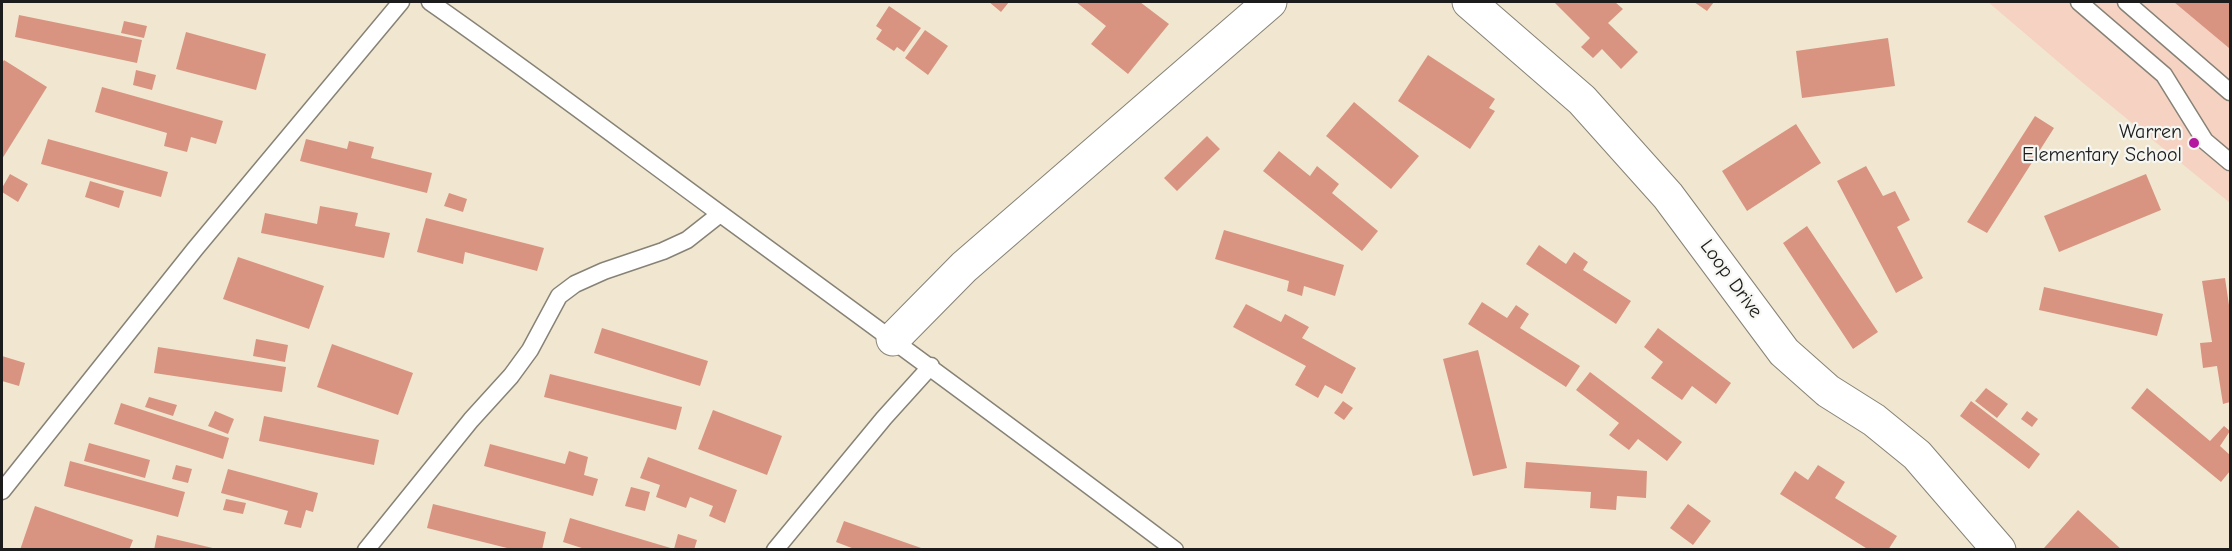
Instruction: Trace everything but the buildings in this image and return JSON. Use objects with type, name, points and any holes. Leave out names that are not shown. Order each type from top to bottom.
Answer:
[{"type":"street","points":[[893,339],[964,267],[1270,2]]},
{"type":"street","name":"Loop Drive","points":[[1469,2],[1582,100],[1661,187],[1784,352],[1828,391],[1874,420],[1917,455],[1999,549]]},
{"type":"lane","points":[[2,491],[195,249],[401,2]]},
{"type":"lane","points":[[430,2],[540,79],[1175,549]]},
{"type":"lane","points":[[2079,2],[2164,75],[2205,141],[2230,162]]},
{"type":"lane","points":[[2126,2],[2230,92]]},
{"type":"lane","points":[[366,549],[471,420],[511,376],[530,350],[558,296],[575,284],[604,271],[663,251],[687,240],[720,214]]},
{"type":"lane","points":[[775,549],[930,366]]},
{"type":"shaded area","name":"Warren Elementary School","points":[[1988,2],[2230,2],[2230,203],[2083,83]]},
{"type":"place","name":"Warren Elementary School","points":[[2194,143]]}]
